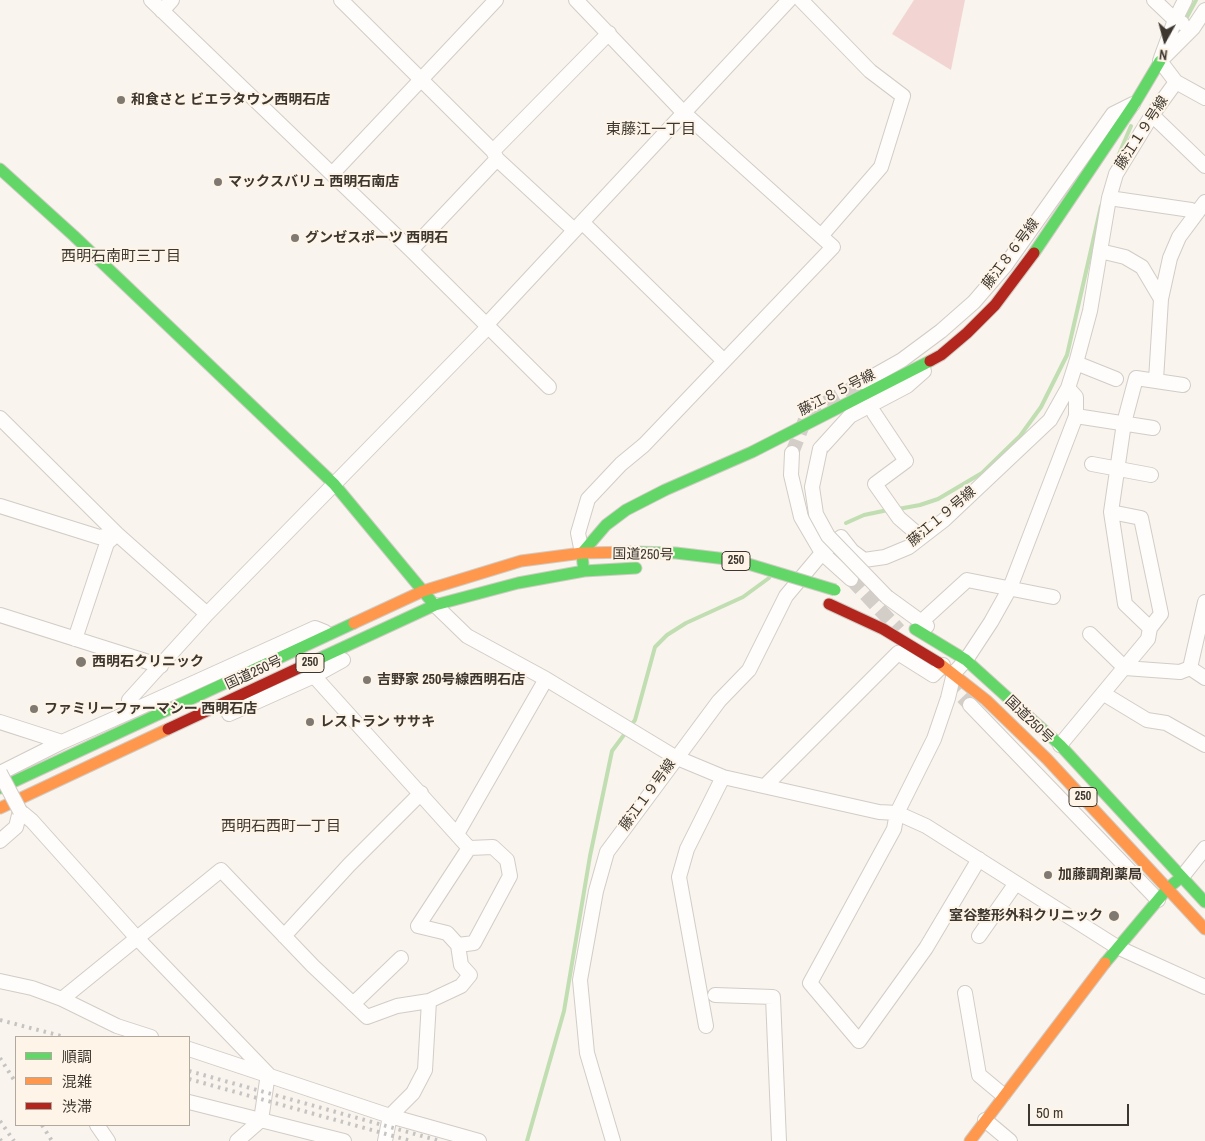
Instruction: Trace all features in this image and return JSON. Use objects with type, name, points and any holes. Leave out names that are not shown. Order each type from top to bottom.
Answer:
[{"type":"main road","name":"藤江８５号線","points":[[582,553],[606,525],[634,506],[664,490],[752,452],[940,355],[967,333],[995,305],[1075,194],[1135,103],[1160,61]]},
{"type":"main road","points":[[1,173],[74,236],[334,484],[435,605]]},
{"type":"main road","points":[[582,553],[584,571]]},
{"type":"main road","name":"国道250号","points":[[0,788],[423,591],[521,561],[582,553],[676,553],[734,560],[786,574],[839,592]]},
{"type":"main road","name":"国道250号","points":[[0,808],[435,605],[518,583],[584,571],[640,568]]},
{"type":"main road","points":[[781,588],[805,596]]},
{"type":"main road","name":"国道250号","points":[[825,603],[882,629],[949,669],[1047,759],[1205,928]]},
{"type":"main road","name":"国道250号","points":[[893,616],[966,660],[1060,745],[1205,902]]},
{"type":"main road","points":[[970,1141],[1117,947],[1168,888],[1182,876]]},
{"type":"street","points":[[151,0],[411,250],[549,387]]},
{"type":"street","points":[[162,11],[172,0]]},
{"type":"street","points":[[341,0],[495,155],[578,226],[724,361]]},
{"type":"street","points":[[332,174],[496,0]]},
{"type":"street","points":[[576,0],[683,112],[833,247],[588,499],[578,533],[582,553]]},
{"type":"street","points":[[134,710],[129,700],[207,614],[488,327],[489,322],[789,0]]},
{"type":"street","points":[[801,0],[870,71],[903,96],[881,167],[821,236]]},
{"type":"street","points":[[1154,0],[1175,20],[1193,28]]},
{"type":"street","points":[[1160,61],[1175,20],[1185,0]]},
{"type":"street","points":[[1160,61],[1193,28],[1205,10]]},
{"type":"street","points":[[411,250],[495,155],[609,33]]},
{"type":"street","name":"藤江１９号線","points":[[613,1141],[603,1114],[587,1053],[580,980],[596,890],[607,852],[675,757],[719,700],[749,670],[786,596],[822,553],[841,537],[852,551],[864,560],[885,557],[908,547],[944,520],[1050,420],[1068,388],[1090,311],[1108,198],[1116,174],[1152,115],[1176,82],[1160,61]]},
{"type":"street","points":[[1176,82],[1205,98]]},
{"type":"street","name":"藤江８６号線","points":[[862,382],[902,360],[942,332],[974,302],[1005,266],[1113,114],[1135,103]]},
{"type":"street","points":[[1152,115],[1205,166]]},
{"type":"street","points":[[1108,198],[1191,210],[1201,208]]},
{"type":"street","points":[[1156,380],[1161,299],[1170,258],[1176,244],[1201,208]]},
{"type":"street","points":[[1100,251],[1125,256],[1142,267],[1161,299]]},
{"type":"street","points":[[940,355],[907,386],[850,416],[820,449],[812,487],[816,514],[828,536],[887,597],[920,622],[935,630],[948,648]]},
{"type":"street","points":[[1076,363],[1116,379]]},
{"type":"street","points":[[1150,628],[1124,604],[1111,512],[1117,469],[1124,423],[1136,378],[1184,385]]},
{"type":"street","points":[[765,786],[898,653],[933,675],[966,660],[991,622],[1010,588],[1076,416],[1076,397],[1068,388]]},
{"type":"street","points":[[874,413],[906,461],[875,484],[899,518],[922,537]]},
{"type":"street","points":[[1076,416],[1153,428]]},
{"type":"street","points":[[0,418],[117,534],[207,614]]},
{"type":"street","points":[[792,453],[791,475],[801,517],[822,553],[851,579]]},
{"type":"street","points":[[1092,464],[1151,476]]},
{"type":"street","points":[[0,506],[99,537],[117,534]]},
{"type":"street","points":[[1060,745],[1148,639],[1150,628],[1161,614],[1141,518],[1111,512]]},
{"type":"street","points":[[75,640],[107,543],[117,534]]},
{"type":"street","points":[[920,622],[968,580],[1053,598]]},
{"type":"street","points":[[1190,668],[1205,602]]},
{"type":"street","points":[[435,605],[467,636],[546,679],[675,757],[723,777],[879,812],[897,814],[926,826],[1117,947],[1205,987]]},
{"type":"street","points":[[0,614],[75,640],[161,666]]},
{"type":"street","points":[[20,811],[314,676],[356,653],[397,622]]},
{"type":"street","points":[[268,1074],[136,937],[32,821],[20,811],[0,773],[62,742],[315,628],[329,635]]},
{"type":"street","points":[[1090,634],[1125,668],[1180,672],[1190,668]]},
{"type":"street","points":[[1190,668],[1205,678]]},
{"type":"street","points":[[949,669],[948,698],[934,739],[897,814],[894,829],[810,983],[859,1041],[926,948],[979,859]]},
{"type":"street","points":[[314,676],[421,793],[468,848]]},
{"type":"street","points":[[457,834],[546,679]]},
{"type":"street","points":[[1104,694],[1147,720],[1166,723],[1205,745]]},
{"type":"street","points":[[970,705],[1158,900]]},
{"type":"street","points":[[0,722],[62,742]]},
{"type":"street","points":[[706,1026],[679,877],[687,849],[723,777]]},
{"type":"street","points":[[284,936],[349,864],[421,793]]},
{"type":"street","points":[[0,841],[16,827],[20,811]]},
{"type":"street","points":[[458,945],[474,943],[510,876],[507,860],[493,846],[468,848]]},
{"type":"street","points":[[62,999],[136,937],[221,870],[284,936],[367,1017],[397,1006],[429,1001],[461,986],[470,975],[461,965],[458,945],[447,933],[418,926],[468,848]]},
{"type":"street","points":[[1182,876],[1205,848]]},
{"type":"street","points":[[978,936],[1016,883]]},
{"type":"street","points":[[353,1004],[401,958]]},
{"type":"street","points":[[0,981],[32,988],[62,999],[116,1032],[144,1036]]},
{"type":"street","points":[[965,993],[979,1076],[1004,1095]]},
{"type":"street","points":[[715,995],[773,997],[779,1141]]},
{"type":"street","points":[[385,1141],[390,1116],[414,1093],[425,1070],[429,1001]]},
{"type":"street","points":[[190,1049],[390,1116],[479,1141]]},
{"type":"street","points":[[237,1141],[261,1120],[268,1074]]},
{"type":"street","points":[[190,1102],[344,1141]]},
{"type":"street","points":[[985,1120],[1010,1141]]},
{"type":"street","points":[[98,1126],[108,1141]]},
{"type":"shaded area","points":[[914,0],[965,0],[951,70],[892,34]]},
{"type":"waterway","points":[[1177,36],[1196,0]]},
{"type":"waterway","points":[[1113,168],[1131,126]]},
{"type":"waterway","points":[[898,509],[938,499],[982,473],[1020,436],[1041,407],[1067,355],[1101,206]]},
{"type":"waterway","points":[[846,523],[864,515],[888,510]]},
{"type":"waterway","points":[[527,1141],[564,1011],[590,856],[612,751],[635,720],[655,647],[667,635],[686,623],[743,597],[769,578]]},
{"type":"tunnel","points":[[792,453],[805,420],[816,408],[863,382]]},
{"type":"tunnel","points":[[851,579],[899,630]]},
{"type":"tunnel","points":[[948,682],[970,705]]},
{"type":"railway","points":[[0,1020],[61,1036]]},
{"type":"railway","points":[[0,1058],[15,1081]]},
{"type":"railway","points":[[190,1071],[440,1141]]},
{"type":"railway","points":[[190,1079],[411,1141]]},
{"type":"railway","points":[[0,1121],[14,1141]]},
{"type":"railway","points":[[43,1126],[52,1141]]},
{"type":"traffic: fast","points":[[1034,253],[1135,103],[1160,61]]},
{"type":"traffic: fast","points":[[0,169],[74,236],[334,484],[432,602]]},
{"type":"traffic: fast","points":[[583,564],[582,553],[606,525],[626,510],[665,490],[752,452],[930,361]]},
{"type":"traffic: fast","points":[[633,552],[676,553],[735,560],[835,590]]},
{"type":"traffic: fast","points":[[303,666],[435,605],[518,583],[584,571],[636,568]]},
{"type":"traffic: fast","points":[[0,788],[354,623]]},
{"type":"traffic: fast","points":[[915,629],[966,660],[1060,745],[1205,902]]},
{"type":"traffic: fast","points":[[1105,963],[1168,888],[1179,879]]},
{"type":"traffic: slow","points":[[354,623],[423,591],[521,561],[582,553],[633,552]]},
{"type":"traffic: slow","points":[[939,663],[986,700],[1047,759],[1205,929]]},
{"type":"traffic: slow","points":[[0,808],[168,729]]},
{"type":"traffic: slow","points":[[970,1141],[1105,963]]},
{"type":"traffic: jam","points":[[930,361],[941,355],[967,333],[995,305],[1034,253]]},
{"type":"traffic: jam","points":[[829,604],[883,629],[939,663]]},
{"type":"traffic: jam","points":[[168,729],[303,666]]},
{"type":"place","name":"和食さと ビエラタウン西明石店","points":[[121,100]]},
{"type":"place","name":"マックスバリュ 西明石南店","points":[[218,182]]},
{"type":"place","name":"グンゼスポーツ 西明石","points":[[295,238]]},
{"type":"place","name":"西明石クリニック","points":[[81,662]]},
{"type":"place","name":"吉野家 250号線西明石店","points":[[367,680]]},
{"type":"place","name":"ファミリーファーマシー 西明石店","points":[[34,709]]},
{"type":"place","name":"レストラン ササキ","points":[[310,722]]},
{"type":"place","name":"加藤調剤薬局","points":[[1048,875]]},
{"type":"place","name":"室谷整形外科クリニック","points":[[1114,916]]},
{"type":"district","name":"東藤江一丁目","points":[[651,130]]},
{"type":"district","name":"西明石南町三丁目","points":[[121,257]]},
{"type":"district","name":"西明石西町一丁目","points":[[281,827]]}]
